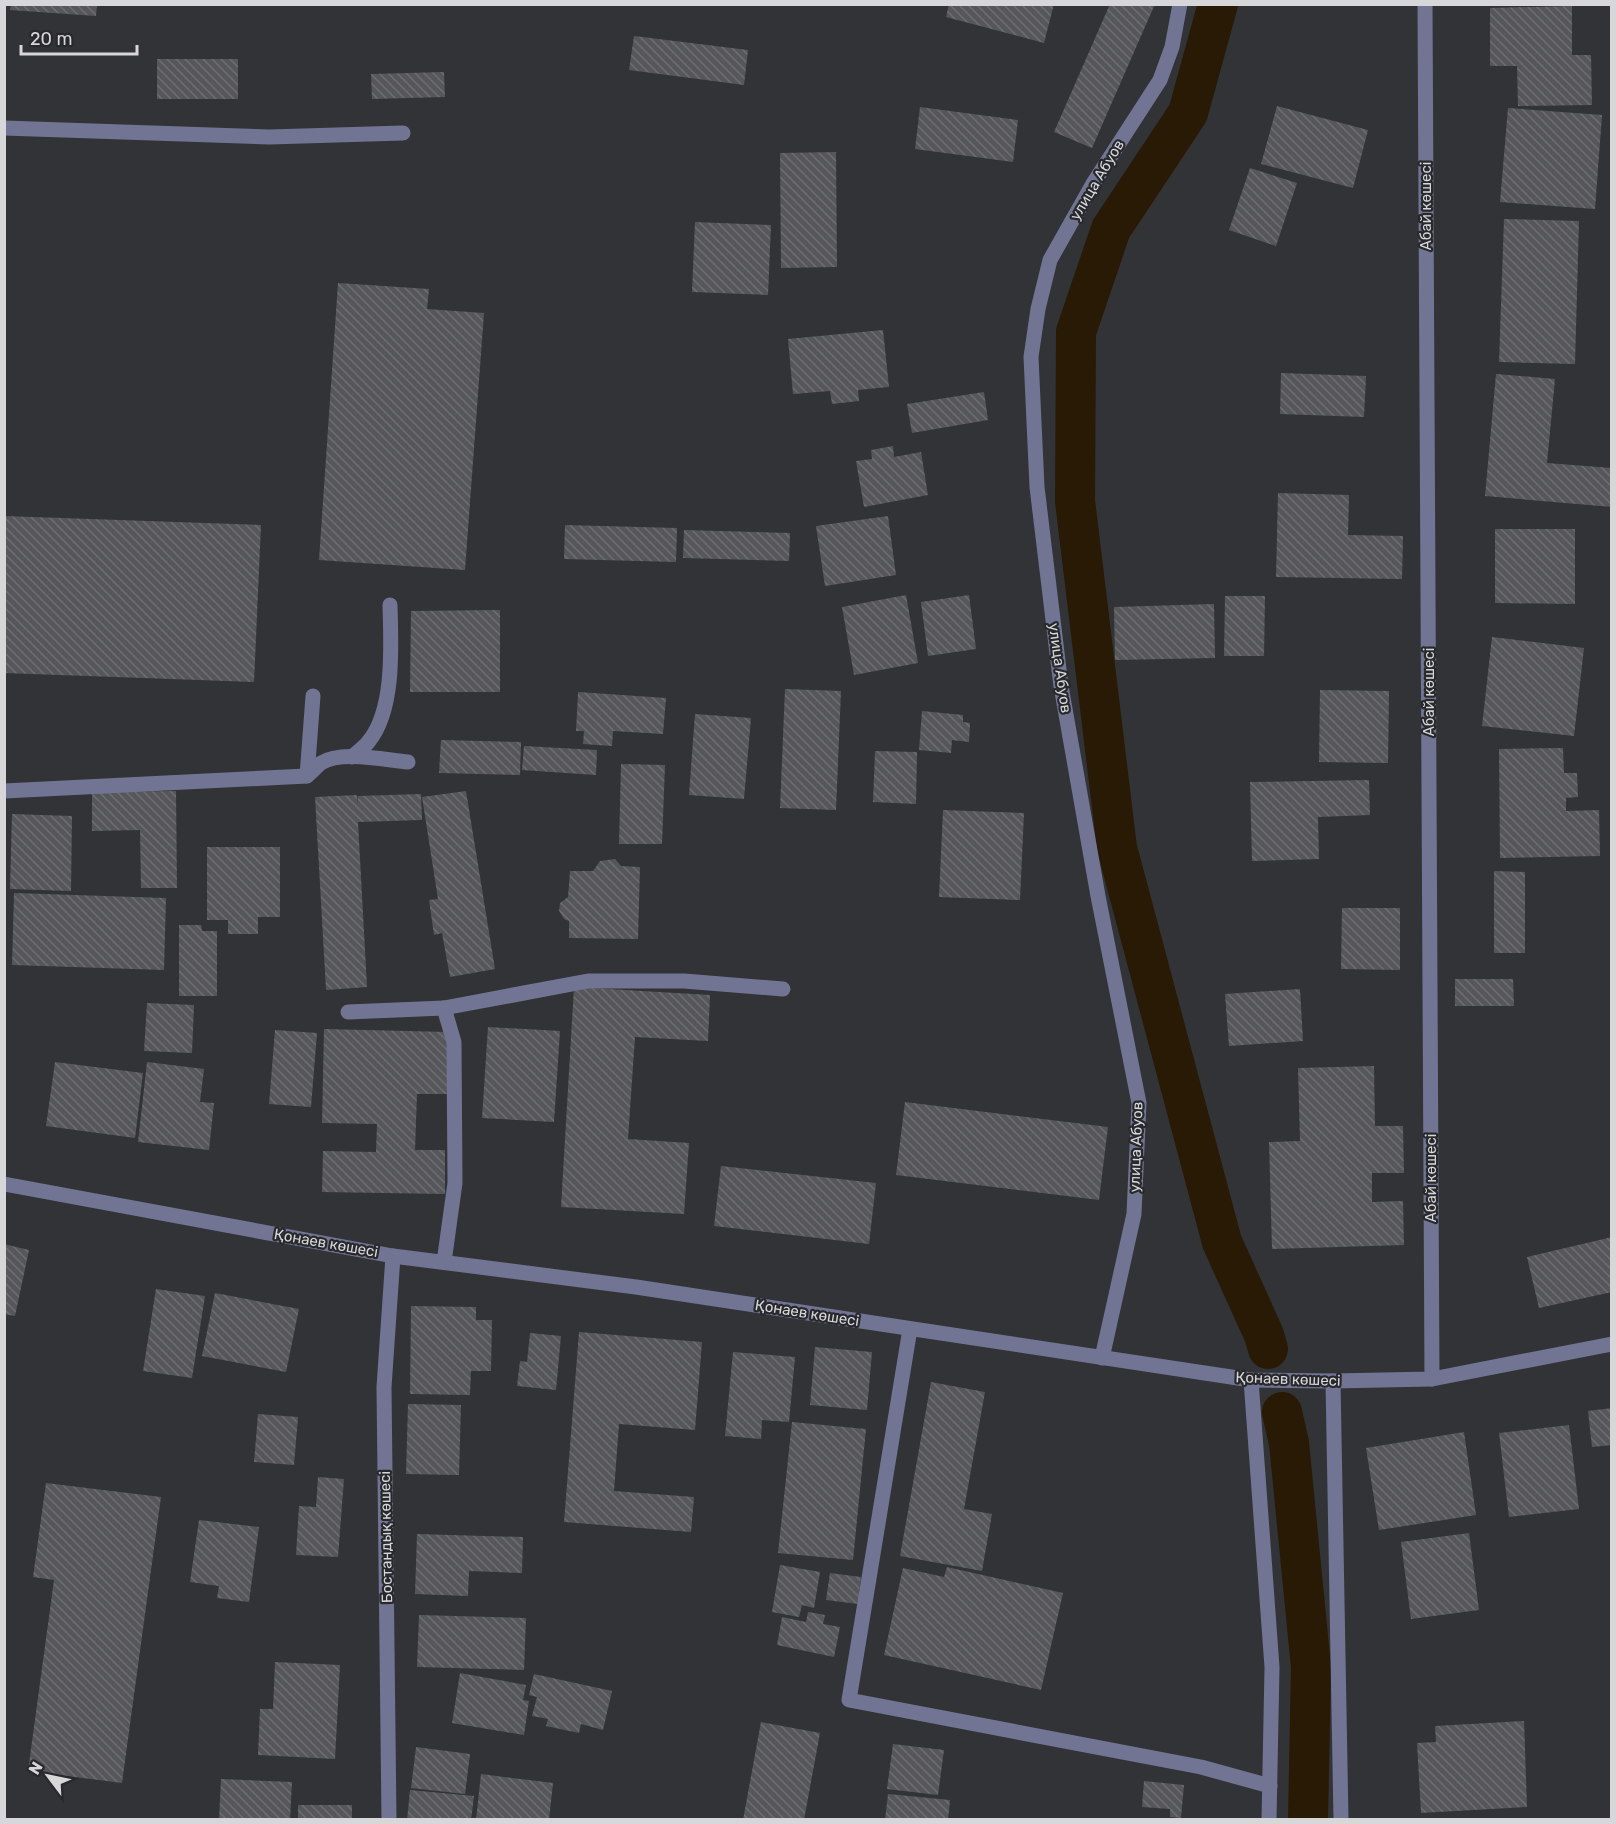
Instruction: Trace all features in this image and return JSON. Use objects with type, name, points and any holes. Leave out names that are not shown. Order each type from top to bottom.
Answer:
[{"type":"street","name":"улица Абуов","points":[[1102,1358],[1134,1214],[1139,1104],[1098,896],[1061,686],[1037,487],[1031,357],[1038,309],[1050,260],[1094,182],[1160,80],[1172,47],[1180,4]]},
{"type":"street","name":"Абай көшесі","points":[[1425,4],[1432,1379]]},
{"type":"street","points":[[4,128],[269,137],[403,133]]},
{"type":"street","points":[[352,757],[369,742],[379,726],[386,698],[391,659],[390,605]]},
{"type":"street","points":[[307,776],[313,696]]},
{"type":"street","points":[[4,791],[307,776],[323,762],[337,758],[352,757],[408,762]]},
{"type":"street","points":[[348,1012],[444,1008],[588,981],[684,981],[783,989]]},
{"type":"street","points":[[444,1008],[454,1042],[455,1183],[444,1262]]},
{"type":"street","name":"Қонаев көшесі","points":[[4,1184],[393,1256],[636,1287],[1251,1380],[1432,1379],[1611,1344]]},
{"type":"street","name":"Бостандық көшесі","points":[[389,1820],[384,1388],[393,1256]]},
{"type":"street","points":[[910,1329],[849,1700],[1201,1767],[1269,1786]]},
{"type":"street","points":[[1251,1380],[1272,1667],[1269,1820]]},
{"type":"street","points":[[1333,1381],[1341,1820]]},
{"type":"building","points":[[11,4],[97,4],[96,16],[10,10]]},
{"type":"building","points":[[949,4],[1054,4],[1044,43],[946,17]]},
{"type":"building","points":[[1110,4],[1155,4],[1092,148],[1054,132]]},
{"type":"building","points":[[1572,6],[1572,55],[1591,55],[1592,105],[1518,106],[1517,66],[1490,66],[1490,8]]},
{"type":"building","points":[[634,36],[748,50],[744,85],[629,70]]},
{"type":"building","points":[[157,59],[238,59],[238,99],[157,99]]},
{"type":"building","points":[[444,72],[445,97],[372,99],[371,74]]},
{"type":"building","points":[[1277,106],[1368,130],[1353,188],[1261,164]]},
{"type":"building","points":[[920,107],[1018,120],[1013,162],[915,149]]},
{"type":"building","points":[[1508,108],[1602,115],[1595,209],[1500,202]]},
{"type":"building","points":[[836,152],[837,267],[781,268],[780,153]]},
{"type":"building","points":[[1250,168],[1297,183],[1276,246],[1229,230]]},
{"type":"building","points":[[1504,219],[1579,221],[1575,364],[1499,362]]},
{"type":"building","points":[[695,222],[771,225],[768,295],[692,292]]},
{"type":"building","points":[[338,283],[429,289],[427,309],[484,313],[465,570],[319,560]]},
{"type":"building","points":[[883,330],[889,387],[858,390],[859,401],[832,404],[830,391],[793,394],[788,339]]},
{"type":"building","points":[[1281,373],[1366,376],[1364,417],[1280,414]]},
{"type":"building","points":[[1496,374],[1555,379],[1547,463],[1612,468],[1612,507],[1485,496]]},
{"type":"building","points":[[984,392],[988,420],[912,433],[907,404]]},
{"type":"building","points":[[893,446],[894,457],[921,452],[928,495],[864,507],[856,461],[872,459],[871,450]]},
{"type":"building","points":[[1278,493],[1349,495],[1348,535],[1403,536],[1402,579],[1276,577]]},
{"type":"building","points":[[4,516],[261,525],[254,682],[4,673]]},
{"type":"building","points":[[888,516],[896,575],[825,586],[816,526]]},
{"type":"building","points":[[565,525],[677,528],[676,562],[564,559]]},
{"type":"building","points":[[1495,529],[1575,529],[1575,604],[1495,603]]},
{"type":"building","points":[[684,530],[790,533],[789,561],[683,558]]},
{"type":"building","points":[[906,595],[918,663],[854,675],[842,607]]},
{"type":"building","points":[[969,595],[976,649],[928,656],[921,602]]},
{"type":"building","points":[[1225,596],[1265,596],[1264,656],[1224,656]]},
{"type":"building","points":[[1214,604],[1215,658],[1115,660],[1114,607]]},
{"type":"building","points":[[500,610],[500,692],[410,692],[411,611]]},
{"type":"building","points":[[1492,637],[1584,648],[1574,736],[1482,726]]},
{"type":"building","points":[[785,689],[841,691],[836,810],[780,808]]},
{"type":"building","points":[[1320,690],[1389,691],[1388,763],[1319,762]]},
{"type":"building","points":[[578,692],[666,698],[663,734],[613,731],[612,746],[583,744],[584,731],[576,731]]},
{"type":"building","points":[[922,711],[963,715],[963,722],[970,723],[969,742],[952,740],[951,753],[919,750]]},
{"type":"building","points":[[695,714],[751,718],[744,799],[689,795]]},
{"type":"building","points":[[441,740],[521,742],[520,775],[439,773]]},
{"type":"building","points":[[524,746],[597,750],[596,775],[522,770]]},
{"type":"building","points":[[1563,748],[1564,773],[1577,773],[1578,797],[1566,798],[1566,811],[1599,810],[1600,856],[1500,858],[1499,749]]},
{"type":"building","points":[[875,751],[917,752],[916,804],[873,802]]},
{"type":"building","points":[[621,764],[665,765],[662,844],[619,844]]},
{"type":"building","points":[[1369,780],[1370,815],[1318,817],[1319,859],[1252,861],[1250,782]]},
{"type":"building","points":[[176,791],[177,888],[141,888],[140,830],[92,831],[92,792]]},
{"type":"building","points":[[466,791],[495,969],[450,977],[442,933],[434,935],[429,900],[438,899],[422,797]]},
{"type":"building","points":[[421,794],[422,820],[358,822],[367,987],[326,990],[315,797],[357,795],[358,805],[358,796]]},
{"type":"building","points":[[943,810],[1024,813],[1020,900],[939,897]]},
{"type":"building","points":[[12,814],[72,816],[71,891],[10,889]]},
{"type":"building","points":[[207,847],[280,847],[280,917],[258,917],[258,934],[228,934],[228,920],[207,920]]},
{"type":"building","points":[[615,859],[621,866],[640,867],[638,939],[569,938],[569,921],[564,919],[559,911],[560,903],[568,897],[570,871],[593,871],[600,861]]},
{"type":"building","points":[[1494,871],[1525,872],[1525,953],[1494,953]]},
{"type":"building","points":[[14,893],[166,898],[164,970],[12,965]]},
{"type":"building","points":[[1342,908],[1400,908],[1400,970],[1341,969]]},
{"type":"building","points":[[179,925],[201,925],[202,931],[217,931],[217,996],[179,996]]},
{"type":"building","points":[[1455,979],[1513,979],[1514,1006],[1455,1006]]},
{"type":"building","points":[[574,987],[710,995],[708,1041],[635,1037],[628,1139],[689,1143],[684,1214],[561,1207]]},
{"type":"building","points":[[1300,989],[1303,1041],[1229,1046],[1225,994]]},
{"type":"building","points":[[147,1003],[194,1005],[192,1053],[144,1051]]},
{"type":"building","points":[[488,1027],[560,1031],[554,1122],[482,1118]]},
{"type":"building","points":[[324,1029],[448,1032],[447,1094],[417,1094],[415,1150],[445,1150],[445,1194],[322,1192],[323,1151],[376,1152],[377,1124],[322,1123]]},
{"type":"building","points":[[275,1030],[317,1033],[311,1107],[269,1104]]},
{"type":"building","points":[[55,1062],[143,1073],[135,1138],[46,1126]]},
{"type":"building","points":[[147,1062],[204,1069],[200,1102],[214,1103],[209,1150],[138,1142]]},
{"type":"building","points":[[1374,1066],[1375,1126],[1403,1126],[1404,1173],[1372,1173],[1372,1202],[1403,1201],[1404,1245],[1272,1249],[1269,1142],[1300,1141],[1298,1068]]},
{"type":"building","points":[[905,1102],[1108,1127],[1099,1200],[896,1175]]},
{"type":"building","points":[[721,1166],[876,1183],[869,1244],[714,1226]]},
{"type":"building","points":[[1612,1237],[1612,1292],[1539,1308],[1527,1257]]},
{"type":"building","points":[[4,1244],[29,1250],[15,1316],[4,1314]]},
{"type":"building","points":[[156,1289],[205,1296],[192,1378],[143,1371]]},
{"type":"building","points":[[215,1293],[299,1309],[286,1372],[202,1356]]},
{"type":"building","points":[[411,1306],[476,1307],[476,1320],[492,1320],[491,1371],[471,1371],[470,1395],[410,1394]]},
{"type":"building","points":[[579,1332],[702,1342],[695,1430],[619,1424],[614,1491],[694,1497],[691,1532],[564,1522]]},
{"type":"building","points":[[530,1333],[561,1336],[556,1390],[517,1386],[520,1361],[527,1362]]},
{"type":"building","points":[[815,1347],[872,1352],[867,1410],[810,1405]]},
{"type":"building","points":[[733,1352],[795,1357],[789,1422],[762,1420],[761,1439],[725,1436]]},
{"type":"building","points":[[931,1382],[985,1392],[964,1509],[992,1514],[982,1571],[900,1556]]},
{"type":"building","points":[[408,1404],[461,1405],[459,1475],[406,1474]]},
{"type":"building","points":[[1612,1408],[1612,1445],[1592,1447],[1588,1411]]},
{"type":"building","points":[[258,1414],[298,1417],[294,1465],[254,1462]]},
{"type":"building","points":[[792,1422],[866,1429],[853,1560],[778,1553]]},
{"type":"building","points":[[1569,1425],[1579,1509],[1509,1517],[1499,1433]]},
{"type":"building","points":[[1464,1432],[1476,1515],[1379,1530],[1366,1448]]},
{"type":"building","points":[[318,1477],[344,1479],[338,1557],[296,1555],[299,1506],[316,1507]]},
{"type":"building","points":[[46,1483],[161,1497],[122,1783],[28,1771],[54,1580],[33,1577]]},
{"type":"building","points":[[199,1520],[259,1527],[249,1602],[217,1598],[219,1586],[190,1582]]},
{"type":"building","points":[[1469,1533],[1479,1610],[1411,1619],[1401,1542]]},
{"type":"building","points":[[417,1534],[523,1537],[522,1573],[469,1571],[468,1596],[415,1594]]},
{"type":"building","points":[[780,1565],[820,1572],[814,1608],[802,1605],[799,1617],[772,1612]]},
{"type":"building","points":[[947,1567],[1063,1593],[1041,1690],[884,1655],[903,1568],[944,1577]]},
{"type":"building","points":[[830,1573],[861,1577],[858,1604],[826,1600]]},
{"type":"building","points":[[808,1612],[825,1615],[823,1624],[840,1627],[834,1657],[777,1645],[782,1617],[806,1622]]},
{"type":"building","points":[[419,1615],[526,1618],[524,1670],[417,1667]]},
{"type":"building","points":[[275,1662],[340,1665],[335,1759],[258,1755],[260,1709],[273,1709]]},
{"type":"building","points":[[460,1673],[526,1685],[523,1700],[529,1701],[524,1735],[452,1723]]},
{"type":"building","points":[[534,1674],[612,1691],[603,1730],[581,1724],[579,1733],[546,1726],[548,1719],[532,1716],[537,1697],[529,1695]]},
{"type":"building","points":[[1524,1721],[1527,1807],[1421,1813],[1417,1743],[1436,1742],[1435,1726]]},
{"type":"building","points":[[761,1722],[820,1733],[804,1820],[743,1820]]},
{"type":"building","points":[[893,1744],[944,1750],[938,1795],[887,1789]]},
{"type":"building","points":[[416,1747],[470,1754],[465,1794],[411,1788]]},
{"type":"building","points":[[481,1774],[553,1783],[549,1820],[476,1820]]},
{"type":"building","points":[[221,1779],[292,1782],[290,1820],[219,1820]]},
{"type":"building","points":[[1144,1781],[1184,1785],[1181,1818],[1170,1817],[1170,1809],[1142,1807]]},
{"type":"building","points":[[410,1790],[474,1796],[471,1820],[407,1820]]},
{"type":"building","points":[[888,1794],[950,1800],[948,1820],[885,1820]]},
{"type":"building","points":[[298,1805],[352,1805],[352,1820],[298,1820]]},
{"type":"waterway","points":[[1218,4],[1188,113],[1111,229],[1076,332],[1075,501],[1117,848],[1222,1242],[1264,1335],[1268,1349]]},
{"type":"waterway","points":[[1282,1412],[1289,1443],[1311,1667],[1308,1820]]}]
